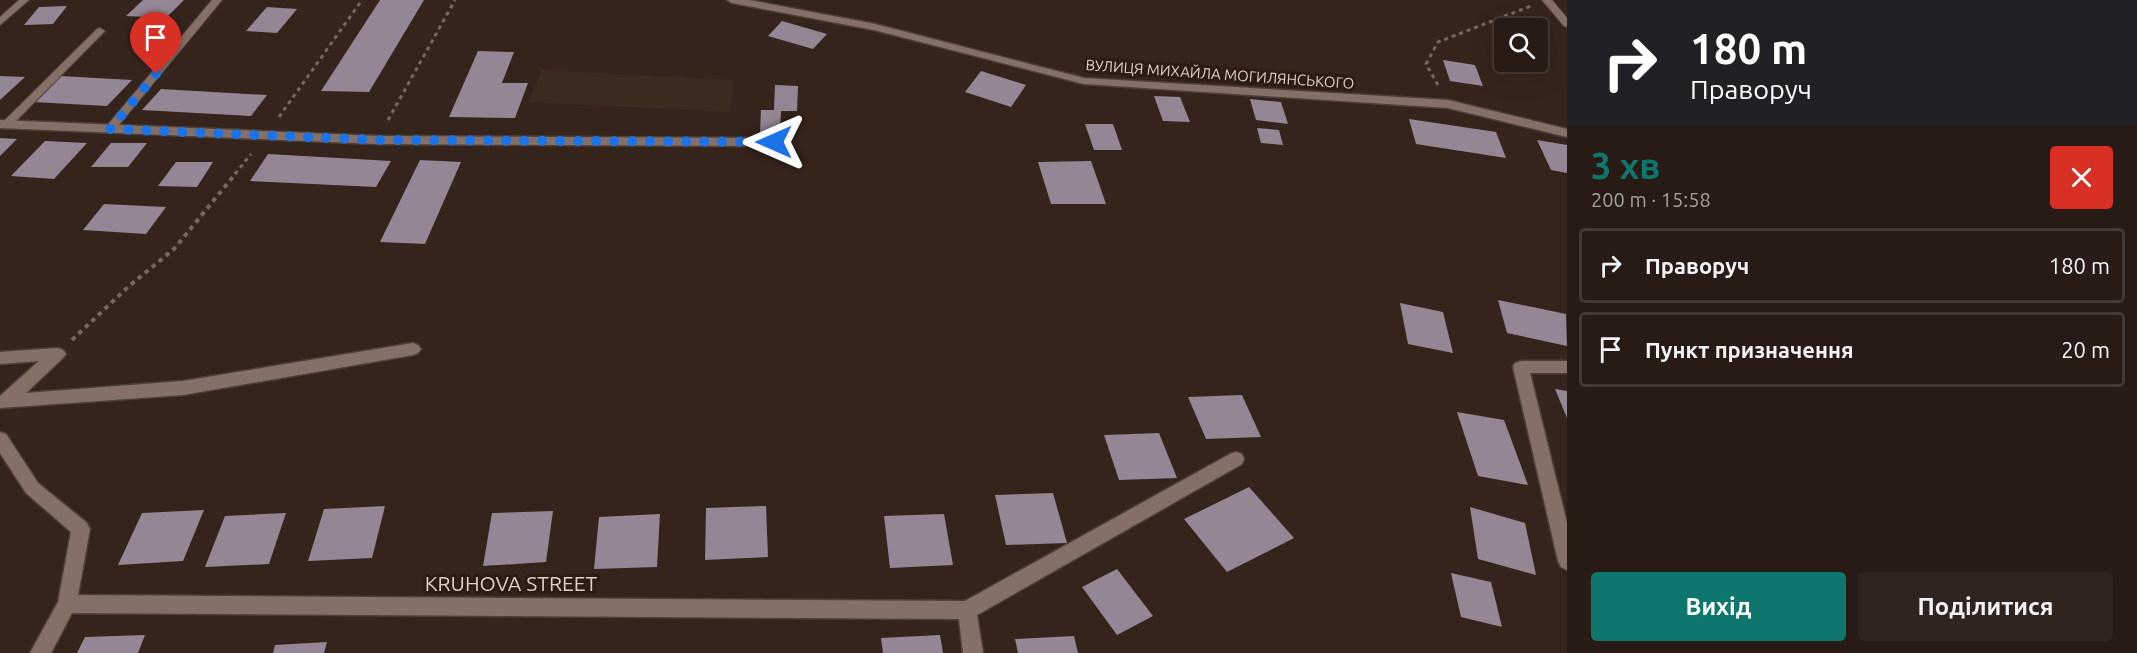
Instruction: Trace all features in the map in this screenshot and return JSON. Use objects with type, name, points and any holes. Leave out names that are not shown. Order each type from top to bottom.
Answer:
[{"type":"street","name":"ВУЛИЦЯ МИХАЙЛА МОГИЛЯНСЬКОГО","points":[[732,0],[875,27],[1084,81],[1448,104],[1567,133]]},
{"type":"street","points":[[4,124],[378,140],[774,142]]},
{"type":"street","points":[[3,404],[183,388],[413,349]]},
{"type":"street","points":[[0,358],[58,354]]},
{"type":"street","points":[[3,404],[58,354]]},
{"type":"street","points":[[1567,367],[1521,367],[1567,561]]},
{"type":"street","points":[[0,439],[32,488],[81,529],[68,604],[40,653]]},
{"type":"street","points":[[973,653],[967,610],[1236,459]]},
{"type":"street","name":"KRUHOVA STREET","points":[[68,604],[967,610]]},
{"type":"lane","points":[[0,22],[24,0]]},
{"type":"lane","points":[[110,129],[217,0]]},
{"type":"lane","points":[[1547,0],[1567,24]]},
{"type":"lane","points":[[4,124],[100,31]]},
{"type":"path","points":[[58,354],[128,287],[174,249],[265,136],[362,0]]},
{"type":"path","points":[[378,140],[455,0]]},
{"type":"path","points":[[1448,104],[1426,64],[1438,42],[1532,5],[1528,0]]},
{"type":"shaded area","points":[[542,70],[735,80],[729,112],[528,102]]},
{"type":"building","points":[[143,0],[184,0],[166,18],[126,16]]},
{"type":"building","points":[[380,0],[424,0],[369,92],[321,91]]},
{"type":"building","points":[[67,6],[53,24],[24,25],[39,7]]},
{"type":"building","points":[[267,7],[297,9],[277,33],[246,31]]},
{"type":"building","points":[[782,21],[827,34],[813,49],[768,36]]},
{"type":"building","points":[[478,51],[514,52],[502,83],[528,83],[515,118],[449,117]]},
{"type":"building","points":[[1443,60],[1475,65],[1483,86],[1450,81]]},
{"type":"building","points":[[981,71],[1026,85],[1011,107],[965,92]]},
{"type":"building","points":[[0,76],[25,77],[0,100]]},
{"type":"building","points":[[60,76],[132,80],[107,106],[33,102]]},
{"type":"building","points":[[775,85],[798,86],[797,111],[781,111],[780,133],[760,133],[761,110],[774,110]]},
{"type":"building","points":[[161,89],[267,95],[251,116],[142,110]]},
{"type":"building","points":[[1154,96],[1180,97],[1190,122],[1163,121]]},
{"type":"building","points":[[1250,99],[1281,102],[1288,124],[1256,120]]},
{"type":"building","points":[[1409,119],[1496,132],[1506,158],[1416,144]]},
{"type":"building","points":[[1085,124],[1113,124],[1122,150],[1094,150]]},
{"type":"building","points":[[1257,128],[1279,130],[1283,145],[1261,143]]},
{"type":"building","points":[[0,138],[17,139],[0,156]]},
{"type":"building","points":[[1537,140],[1567,145],[1567,173],[1551,170]]},
{"type":"building","points":[[45,141],[87,143],[54,179],[11,176]]},
{"type":"building","points":[[111,143],[147,143],[128,167],[91,167]]},
{"type":"building","points":[[268,154],[391,161],[376,187],[250,181]]},
{"type":"building","points":[[420,160],[461,162],[425,244],[380,242]]},
{"type":"building","points":[[1091,161],[1106,204],[1051,204],[1038,162]]},
{"type":"building","points":[[176,162],[213,162],[197,187],[158,186]]},
{"type":"building","points":[[104,204],[166,207],[146,234],[83,230]]},
{"type":"building","points":[[1498,300],[1566,314],[1567,346],[1507,333]]},
{"type":"building","points":[[1400,303],[1443,312],[1453,353],[1408,344]]},
{"type":"building","points":[[1555,389],[1567,391],[1567,418]]},
{"type":"building","points":[[1242,395],[1261,437],[1206,439],[1188,397]]},
{"type":"building","points":[[1457,412],[1504,420],[1528,485],[1478,476]]},
{"type":"building","points":[[1159,433],[1177,478],[1119,480],[1104,435]]},
{"type":"building","points":[[1249,487],[1294,538],[1227,572],[1184,519]]},
{"type":"building","points":[[1053,493],[1067,543],[1006,545],[995,495]]},
{"type":"building","points":[[385,506],[372,558],[308,561],[324,509]]},
{"type":"building","points":[[766,506],[768,557],[705,560],[706,508]]},
{"type":"building","points":[[1470,507],[1525,523],[1536,575],[1478,559]]},
{"type":"building","points":[[204,510],[183,561],[118,565],[142,513]]},
{"type":"building","points":[[553,511],[546,562],[483,566],[492,513]]},
{"type":"building","points":[[286,513],[269,564],[205,567],[225,516]]},
{"type":"building","points":[[660,514],[657,567],[594,569],[599,517]]},
{"type":"building","points":[[944,514],[953,565],[890,568],[884,516]]},
{"type":"building","points":[[1117,569],[1153,616],[1117,635],[1082,587]]},
{"type":"building","points":[[1451,573],[1491,582],[1502,627],[1461,617]]},
{"type":"building","points":[[145,635],[138,653],[77,653],[85,637]]},
{"type":"building","points":[[940,635],[943,653],[883,653],[881,638]]},
{"type":"building","points":[[1074,636],[1078,653],[1018,653],[1015,639]]},
{"type":"building","points":[[327,642],[324,653],[273,653],[275,645]]},
{"type":"route","points":[[156,74],[110,129],[378,140],[774,142]]}]
